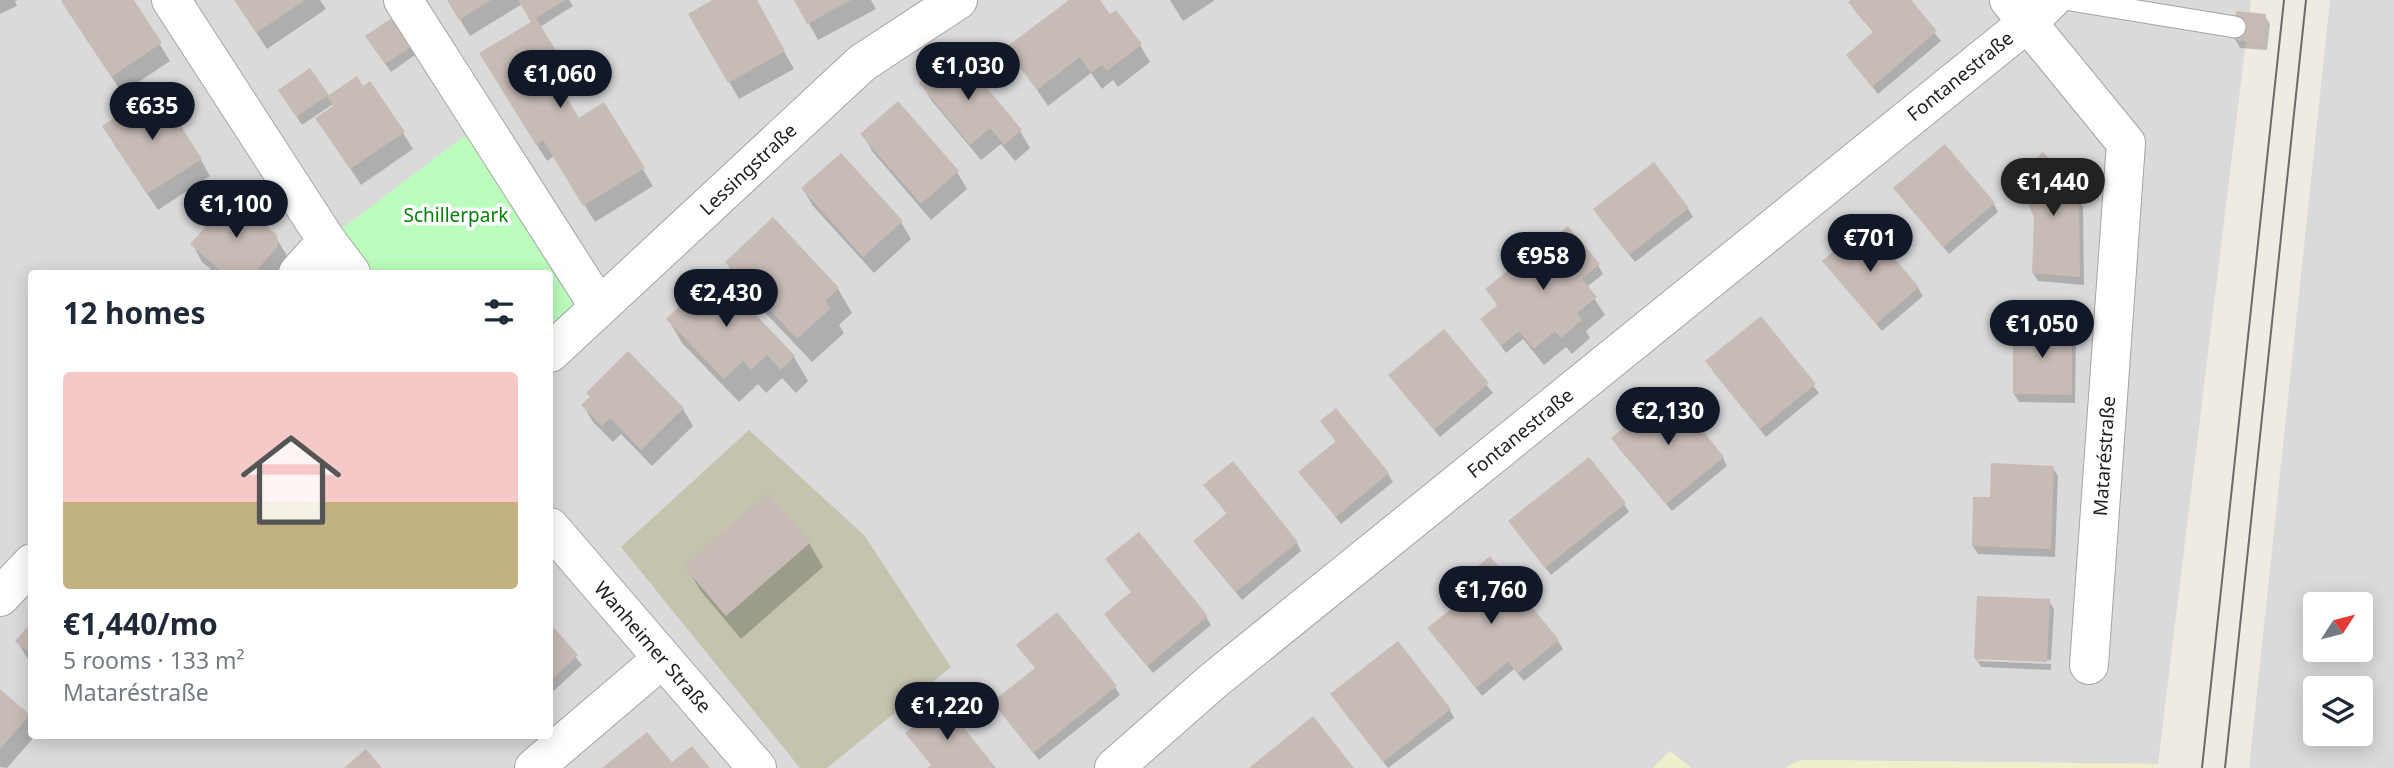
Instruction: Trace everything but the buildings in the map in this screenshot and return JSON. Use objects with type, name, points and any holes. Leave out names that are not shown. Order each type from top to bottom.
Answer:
[{"type":"street","points":[[171,0],[327,241],[349,270]]},
{"type":"street","points":[[403,0],[599,307]]},
{"type":"street","name":"Lessingstraße","points":[[553,350],[862,63],[958,0]]},
{"type":"street","name":"Mataréstraße","points":[[2029,8],[2126,143],[2089,665]]},
{"type":"street","name":"Fontanestraße","points":[[1114,768],[1213,681],[2029,8]]},
{"type":"street","points":[[301,270],[327,241]]},
{"type":"street","name":"Wanheimer Straße","points":[[553,531],[757,768]]},
{"type":"street","points":[[0,597],[28,567]]},
{"type":"street","points":[[534,768],[662,659]]},
{"type":"lane","points":[[2070,0],[2235,27]]},
{"type":"shaded area","points":[[0,0],[2251,0],[2158,764],[1801,760],[1785,768],[1691,768],[1670,751],[1653,768],[0,768]]},
{"type":"shaded area","points":[[2330,0],[2394,0],[2394,768],[2249,768]]},
{"type":"shaded area","points":[[749,430],[864,535],[951,667],[827,768],[800,768],[621,547]]},
{"type":"shaded area","points":[[1670,751],[1691,768],[1653,768]]},
{"type":"shaded area","points":[[1801,760],[2158,764],[2157,768],[1785,768]]},
{"type":"green space","name":"Schillerpark","points":[[471,131],[582,303],[553,329],[553,270],[370,270],[340,230]]},
{"type":"tram line","points":[[2202,768],[2284,0]]},
{"type":"tram line","points":[[2225,768],[2306,0]]}]
